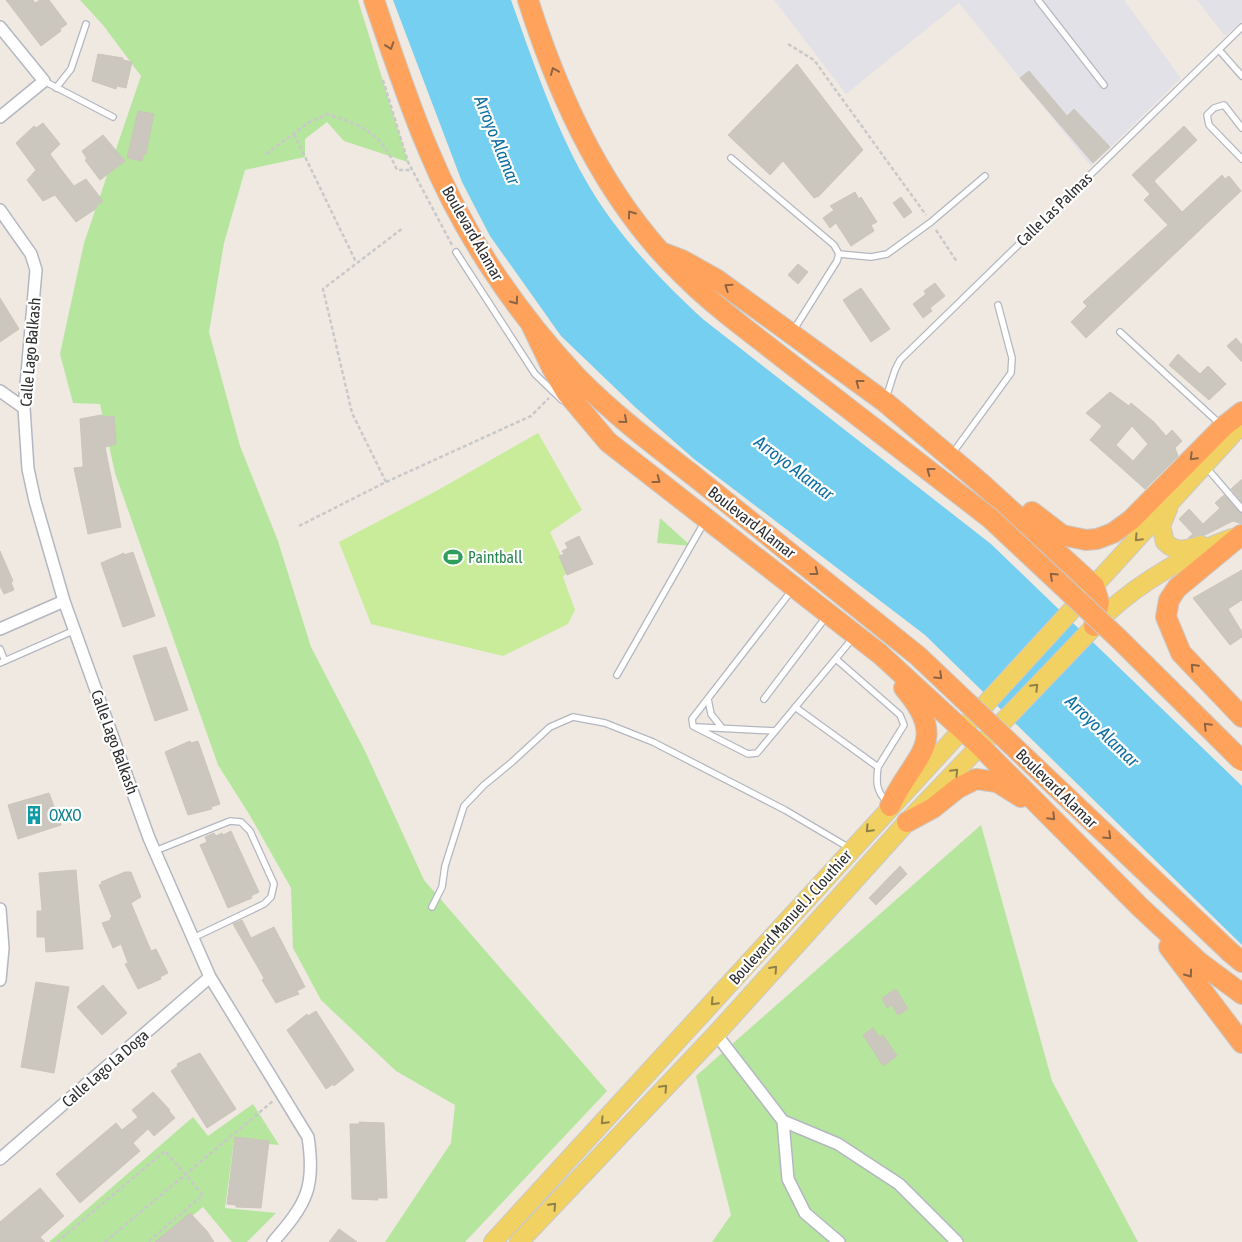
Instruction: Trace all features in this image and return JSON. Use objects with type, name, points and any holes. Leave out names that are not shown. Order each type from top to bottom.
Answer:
[{"type":"highway","name":"Boulevard Alamar","points":[[374,0],[428,152],[465,223],[496,276],[530,322],[577,377],[606,404],[918,656],[1236,957]]},
{"type":"highway","points":[[528,0],[566,99],[592,153],[630,214],[661,252],[711,300],[990,518],[1118,638],[1242,761]]},
{"type":"highway","points":[[661,252],[682,260],[716,279],[885,402],[982,484],[1091,589],[1098,602],[1101,619]]},
{"type":"highway","points":[[530,322],[552,368],[583,414],[608,442],[708,517],[880,654],[980,746],[1140,907],[1199,962],[1242,994]]},
{"type":"highway","points":[[982,484],[1011,495],[1062,535],[1086,540],[1097,539],[1113,533],[1131,520],[1234,430],[1242,412]]},
{"type":"highway","points":[[1242,535],[1177,588],[1169,600],[1166,617],[1181,653],[1242,717]]},
{"type":"highway","points":[[880,654],[885,665],[920,709],[927,736],[919,762],[902,784],[890,806]]},
{"type":"highway","points":[[907,822],[933,808],[958,788],[976,779],[997,782],[1022,798],[1036,801]]},
{"type":"highway","points":[[1140,907],[1242,1043]]},
{"type":"main road","name":"Boulevard Manuel J. Clouthier","points":[[493,1242],[733,981],[890,806],[963,730],[1170,504],[1234,430]]},
{"type":"main road","points":[[1170,504],[1162,526],[1164,542],[1170,547],[1184,550],[1221,542]]},
{"type":"main road","name":"Boulevard Manuel J. Clouthier","points":[[520,1242],[716,1034],[907,822],[1101,619],[1185,560],[1221,542],[1242,535]]},
{"type":"street","points":[[0,27],[44,81],[0,117]]},
{"type":"street","name":"Calle Lago Balkash","points":[[0,210],[31,254],[36,270],[24,408],[30,477],[64,601],[154,851],[210,977],[308,1137],[312,1165],[309,1189],[298,1211],[273,1242]]},
{"type":"street","points":[[0,391],[24,408]]},
{"type":"street","points":[[0,629],[64,601]]},
{"type":"street","points":[[0,909],[3,948],[0,980]]},
{"type":"street","name":"Calle Lago La Doga","points":[[0,1158],[210,977]]},
{"type":"street","points":[[716,1034],[783,1121],[838,1144],[900,1184],[957,1242]]},
{"type":"street","points":[[783,1121],[788,1179],[805,1213],[839,1242]]},
{"type":"lane","points":[[1038,0],[1104,85]]},
{"type":"lane","points":[[56,88],[71,69],[86,24]]},
{"type":"lane","name":"Calle Las Palmas","points":[[885,402],[894,370],[900,360],[1242,27]]},
{"type":"lane","points":[[1219,50],[1242,76]]},
{"type":"lane","points":[[44,81],[113,117]]},
{"type":"lane","points":[[1242,128],[1224,105],[1214,108],[1207,115],[1210,125],[1242,159]]},
{"type":"lane","points":[[731,158],[834,245],[839,254],[837,261],[791,333]]},
{"type":"lane","points":[[839,254],[871,257],[887,254],[931,222],[985,176]]},
{"type":"lane","points":[[456,252],[535,374],[554,394],[583,414]]},
{"type":"lane","points":[[950,457],[1010,374],[1012,358],[998,304]]},
{"type":"lane","points":[[1120,332],[1234,430]]},
{"type":"lane","points":[[1204,466],[1242,509]]},
{"type":"lane","points":[[617,675],[708,517]]},
{"type":"lane","points":[[693,726],[692,719],[795,586]]},
{"type":"lane","points":[[764,698],[828,613]]},
{"type":"lane","points":[[0,649],[3,662],[75,630]]},
{"type":"lane","points":[[693,726],[748,754],[757,753],[856,635]]},
{"type":"lane","points":[[836,659],[900,715],[904,725],[878,766],[876,782],[879,794],[890,806]]},
{"type":"lane","points":[[708,699],[711,714],[722,728]]},
{"type":"lane","points":[[795,707],[878,766]]},
{"type":"lane","points":[[432,907],[442,887],[445,866],[464,806],[484,785],[550,727],[573,717],[605,723],[653,742],[784,810],[851,849]]},
{"type":"lane","points":[[693,726],[775,732]]},
{"type":"lane","points":[[154,851],[230,821],[241,822],[250,832],[274,884],[271,897],[264,904],[193,938]]},
{"type":"path","points":[[788,44],[814,60],[958,262]]},
{"type":"path","points":[[266,154],[327,114],[354,122],[374,134],[390,156],[397,170],[412,170]]},
{"type":"path","points":[[294,134],[356,262]]},
{"type":"path","points":[[386,482],[352,413],[324,302],[323,290],[356,262],[404,228]]},
{"type":"path","points":[[299,526],[386,482],[531,416],[554,394]]},
{"type":"path","points":[[105,1242],[281,1093]]},
{"type":"path","points":[[57,1242],[165,1151],[204,1196],[148,1242]]},
{"type":"shaded area","points":[[774,0],[1124,0],[1181,78],[1091,166],[959,3],[846,94]]},
{"type":"shaded area","points":[[1197,0],[1242,0],[1242,21],[1225,36]]},
{"type":"green space","points":[[80,0],[358,0],[408,162],[344,141],[327,122],[305,139],[305,157],[245,170],[224,243],[209,332],[240,446],[278,541],[311,647],[365,751],[424,880],[607,1091],[465,1242],[385,1242],[451,1143],[455,1105],[396,1071],[321,1000],[293,948],[291,888],[249,814],[218,765],[115,473],[100,404],[73,403],[60,354],[84,243],[141,76],[103,25]]},
{"type":"green space","name":"Paintball","points":[[538,433],[582,510],[550,532],[568,571],[563,577],[575,610],[568,624],[503,656],[371,624],[339,542],[438,490]]},
{"type":"green space","points":[[660,518],[691,546],[657,543]]},
{"type":"green space","points":[[981,825],[1052,1081],[1138,1242],[712,1242],[731,1215],[696,1076]]},
{"type":"green space","points":[[253,1104],[279,1145],[234,1141],[225,1208],[276,1213],[247,1242],[232,1242],[203,1207],[161,1242],[49,1242],[193,1117],[208,1136]]},
{"type":"water","name":"Arroyo Alamar","points":[[393,0],[511,0],[544,91],[563,136],[585,179],[624,236],[655,272],[704,320],[991,544],[1242,786],[1242,945],[925,635],[694,459],[635,407],[561,336],[490,236],[462,182]]},
{"type":"building","points":[[6,0],[33,0],[35,3],[40,0],[49,0],[67,24],[41,46]]},
{"type":"building","points":[[98,54],[123,58],[123,60],[132,62],[126,88],[117,86],[116,89],[92,81]]},
{"type":"building","points":[[797,64],[863,150],[819,196],[814,198],[783,161],[770,175],[728,135]]},
{"type":"building","points":[[1029,71],[1067,116],[1074,109],[1110,147],[1093,163],[1020,78]]},
{"type":"building","points":[[138,111],[154,114],[146,154],[144,153],[142,161],[127,158]]},
{"type":"building","points":[[43,123],[60,144],[50,154],[60,168],[74,186],[86,179],[103,201],[96,206],[97,208],[76,222],[55,195],[43,201],[27,180],[36,170],[16,143],[34,126],[36,128]]},
{"type":"building","points":[[1184,126],[1197,140],[1154,181],[1182,212],[1222,175],[1225,179],[1229,176],[1241,191],[1086,338],[1071,322],[1087,306],[1083,302],[1168,225],[1144,200],[1150,194],[1132,175]]},
{"type":"building","points":[[103,135],[125,161],[100,180],[85,160],[87,159],[82,151]]},
{"type":"building","points":[[855,192],[859,199],[861,197],[877,222],[871,225],[874,231],[851,246],[836,223],[830,228],[823,218],[834,210],[830,206]]},
{"type":"building","points":[[901,197],[912,212],[904,218],[893,203]]},
{"type":"building","points":[[798,264],[808,272],[798,284],[788,275]]},
{"type":"building","points":[[935,283],[945,296],[930,308],[932,311],[923,318],[913,304],[926,294],[924,291]]},
{"type":"building","points":[[861,288],[890,329],[871,342],[843,300]]},
{"type":"building","points":[[0,298],[19,329],[0,342]]},
{"type":"building","points":[[1236,338],[1242,345],[1242,362],[1227,346]]},
{"type":"building","points":[[1178,354],[1200,374],[1208,366],[1226,384],[1209,400],[1169,365]]},
{"type":"building","points":[[1110,392],[1129,406],[1131,403],[1154,422],[1166,436],[1172,430],[1182,441],[1175,448],[1178,456],[1145,489],[1090,440],[1102,426],[1086,413]],"holes":[[[1132,426],[1148,444],[1133,461],[1116,445]]]},
{"type":"building","points":[[101,415],[105,417],[114,416],[116,444],[105,447],[121,527],[88,534],[74,468],[83,467],[80,419]]},
{"type":"building","points":[[1242,479],[1242,502],[1231,489]]},
{"type":"building","points":[[1224,495],[1242,514],[1242,524],[1233,521],[1205,535],[1188,538],[1193,534],[1179,519],[1189,509],[1203,524],[1220,508],[1215,503]]},
{"type":"building","points":[[579,536],[593,564],[567,575],[559,556],[564,554],[562,551],[568,548],[565,543]]},
{"type":"building","points":[[0,551],[13,581],[11,582],[14,590],[4,594],[0,586]]},
{"type":"building","points":[[133,552],[155,616],[123,627],[101,563],[124,553],[124,555]]},
{"type":"building","points":[[1242,570],[1242,600],[1228,609],[1242,632],[1242,637],[1230,645],[1193,598]]},
{"type":"building","points":[[166,647],[188,710],[155,721],[133,656]]},
{"type":"building","points":[[190,741],[191,743],[198,741],[220,804],[211,807],[212,809],[188,815],[165,752]]},
{"type":"building","name":"OXXO","points":[[49,793],[61,825],[18,839],[8,805]]},
{"type":"building","points":[[231,831],[259,892],[251,896],[252,898],[228,908],[200,845],[207,842],[205,837],[214,833],[216,836],[222,833],[223,835]]},
{"type":"building","points":[[900,866],[907,874],[876,905],[869,898]]},
{"type":"building","points":[[76,870],[83,949],[46,952],[45,937],[37,937],[37,911],[42,911],[39,873]]},
{"type":"building","points":[[125,872],[131,872],[141,897],[131,903],[151,951],[156,949],[168,973],[160,977],[161,979],[138,989],[125,964],[128,963],[121,944],[113,948],[102,923],[111,920],[110,918],[112,917],[99,885],[102,884],[101,882]]},
{"type":"building","points":[[242,920],[251,938],[274,927],[305,987],[297,991],[299,994],[276,1003],[233,924]]},
{"type":"building","points":[[36,982],[69,987],[54,1073],[21,1067]]},
{"type":"building","points":[[103,985],[127,1013],[102,1035],[77,1007]]},
{"type":"building","points":[[896,989],[908,1009],[898,1015],[892,1005],[887,1008],[882,998]]},
{"type":"building","points":[[316,1011],[354,1070],[334,1086],[333,1084],[326,1089],[287,1030],[307,1014],[308,1016]]},
{"type":"building","points":[[873,1028],[879,1037],[883,1035],[897,1056],[883,1066],[863,1035]]},
{"type":"building","points":[[200,1053],[236,1109],[207,1128],[171,1071],[178,1066],[177,1064]]},
{"type":"building","points":[[153,1092],[175,1118],[154,1136],[148,1129],[133,1143],[140,1151],[80,1203],[56,1174],[116,1123],[122,1130],[138,1117],[132,1110]]},
{"type":"building","points":[[359,1122],[384,1123],[387,1198],[377,1198],[378,1200],[352,1199],[350,1124],[359,1124]]},
{"type":"building","points":[[235,1137],[269,1141],[261,1208],[236,1207],[236,1205],[227,1204]]},
{"type":"building","points":[[40,1188],[64,1216],[40,1237],[45,1242],[0,1242],[0,1222]]},
{"type":"building","points":[[190,1213],[207,1231],[214,1242],[155,1242]]},
{"type":"building","points":[[339,1229],[357,1242],[329,1242]]},
{"type":"place","name":"Paintball","points":[[453,557]]},
{"type":"place","name":"OXXO","points":[[34,815]]}]
